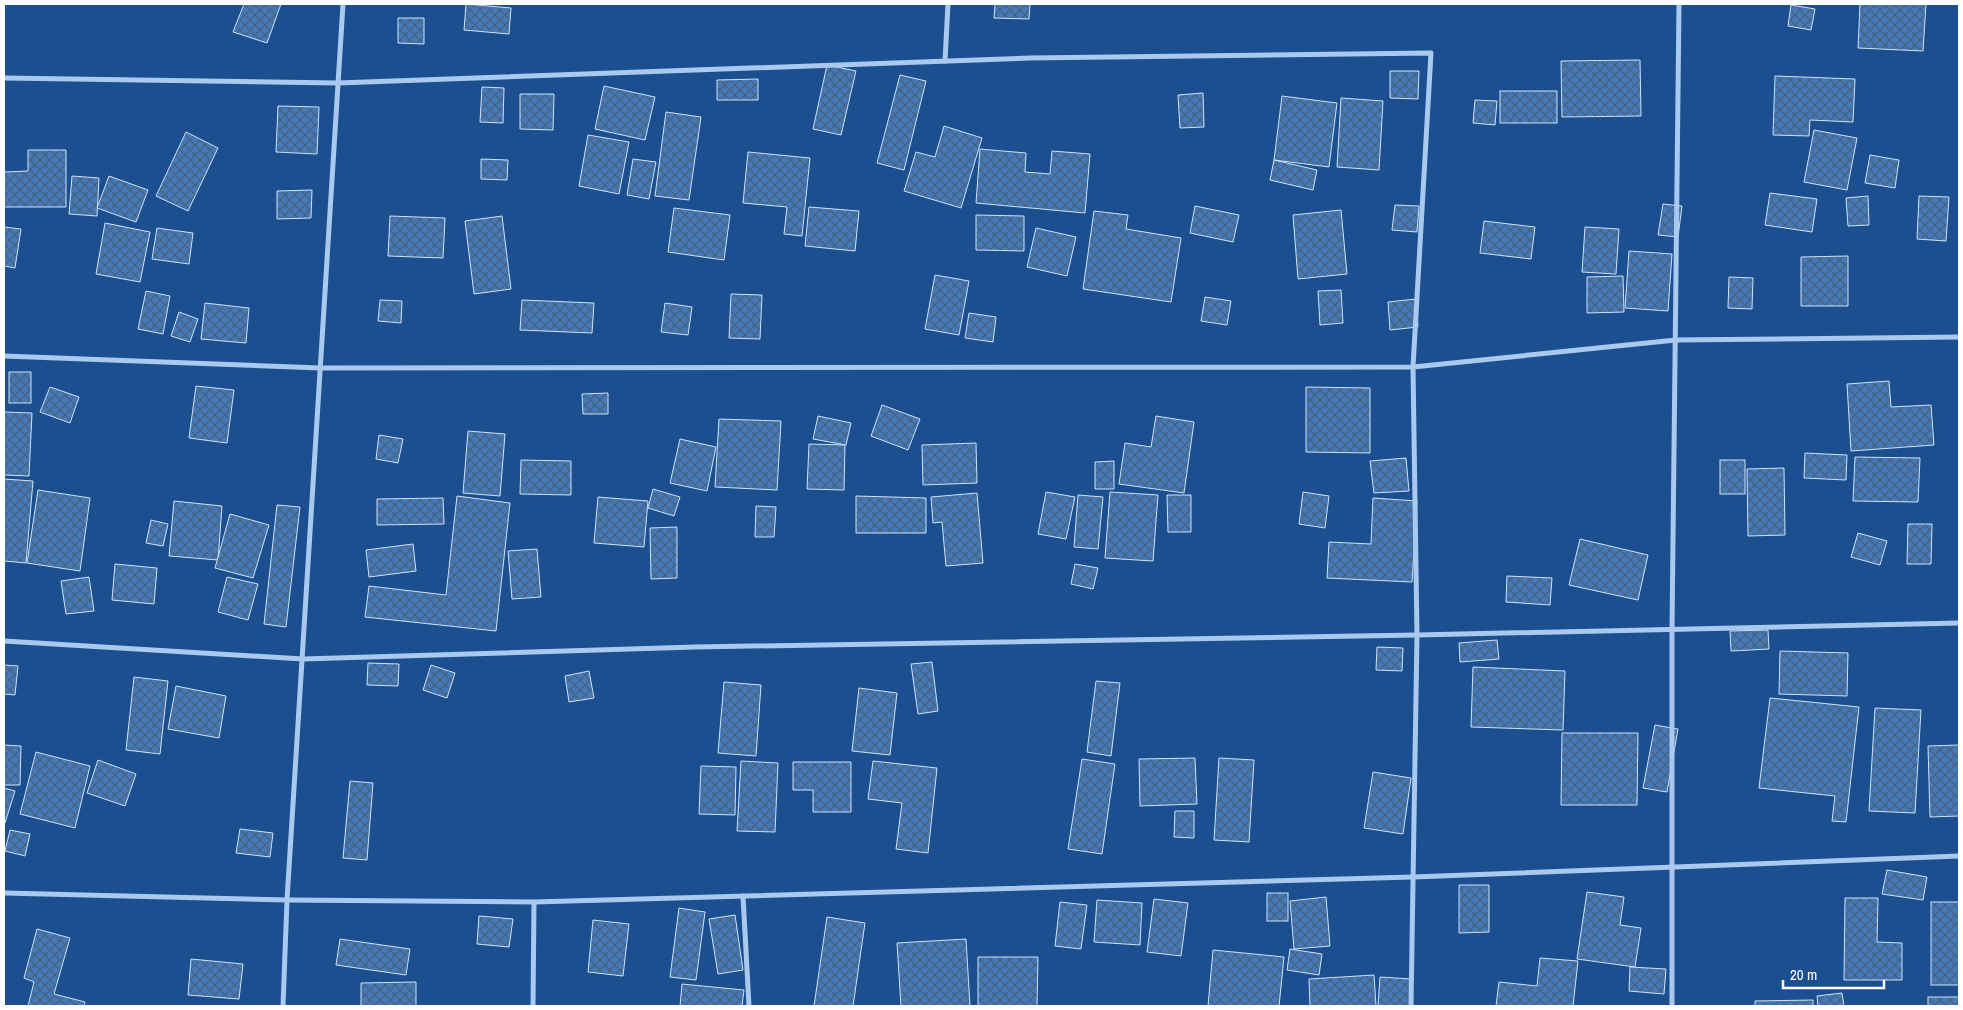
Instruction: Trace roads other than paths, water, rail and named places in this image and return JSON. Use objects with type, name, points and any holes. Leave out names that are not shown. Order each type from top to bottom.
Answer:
[{"type":"street","points":[[283,1006],[343,4]]},
{"type":"street","points":[[945,61],[948,4]]},
{"type":"street","points":[[1672,1006],[1672,630],[1679,4]]},
{"type":"street","points":[[4,78],[338,82],[1050,58],[1431,53],[1413,367],[1417,635],[1411,1006]]},
{"type":"street","points":[[4,356],[320,368],[1413,367],[1676,340],[1959,337]]},
{"type":"street","points":[[4,641],[303,659],[705,647],[1959,624]]},
{"type":"street","points":[[4,893],[288,900],[534,902],[1413,877],[1959,856]]},
{"type":"street","points":[[743,896],[749,1006]]},
{"type":"street","points":[[533,1006],[534,902]]}]
